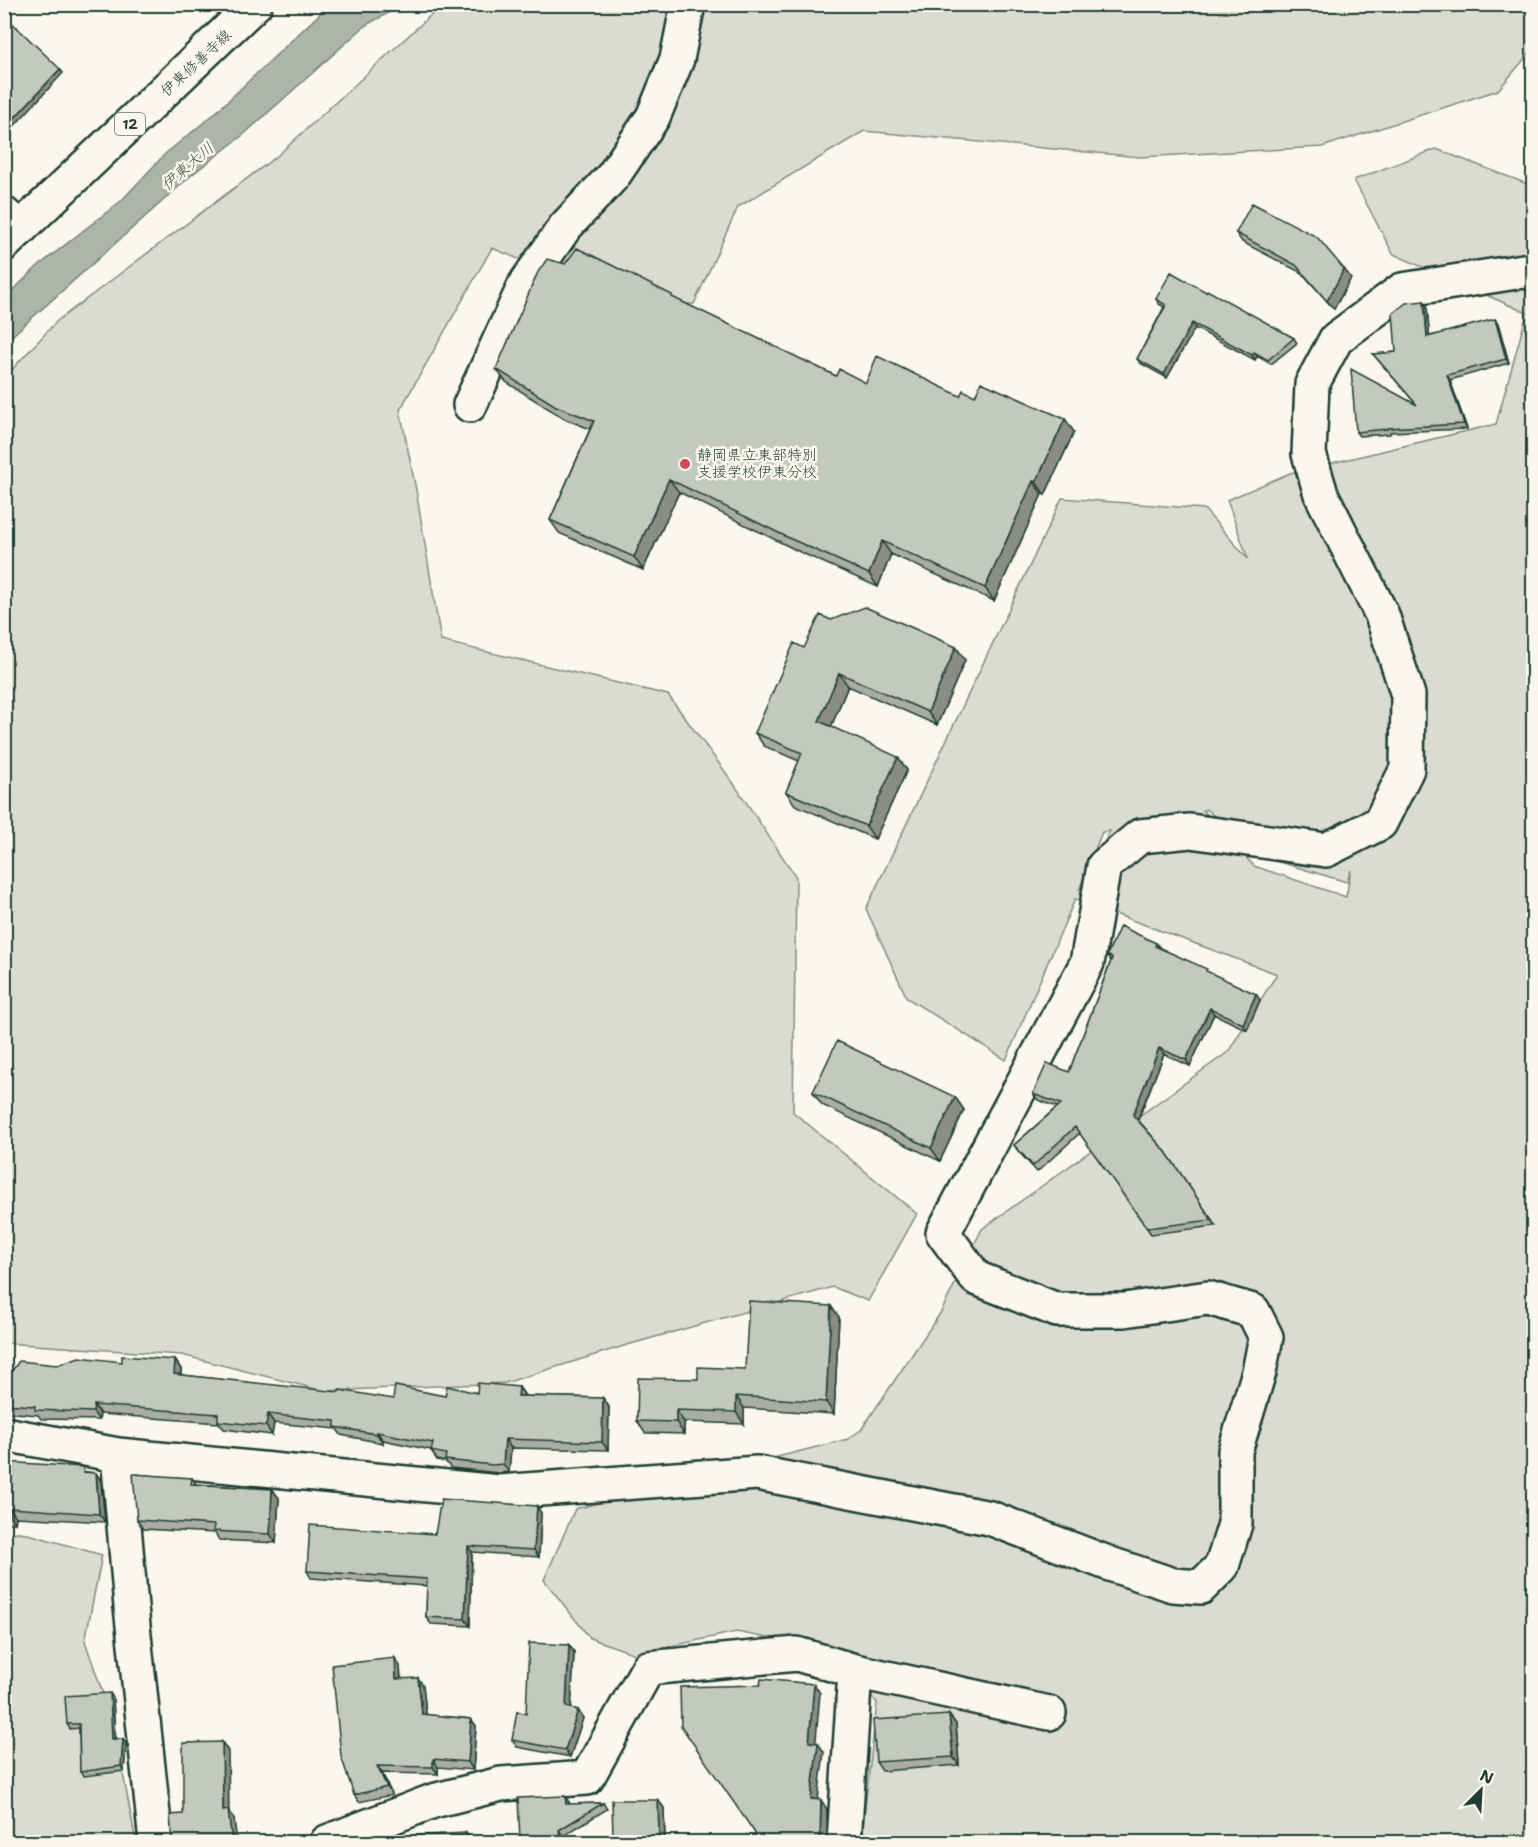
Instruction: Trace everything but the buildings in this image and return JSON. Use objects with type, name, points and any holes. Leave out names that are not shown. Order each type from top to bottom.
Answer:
[{"type":"street","points":[[470,405],[526,283],[565,227],[613,176],[653,117],[677,59],[688,4]]},
{"type":"street","name":"伊東修善寺線","points":[[10,229],[248,7]]},
{"type":"street","points":[[4,1434],[118,1455],[499,1492],[757,1473],[990,1518],[1110,1564],[1173,1585],[1201,1587],[1222,1566],[1235,1524],[1234,1451],[1259,1372],[1266,1337],[1253,1311],[1208,1298],[1124,1310],[1057,1310],[976,1278],[943,1233],[1087,963],[1104,866],[1140,836],[1190,831],[1326,850],[1380,823],[1407,769],[1408,695],[1382,615],[1318,484],[1309,454],[1312,384],[1336,339],[1402,290],[1523,271],[1533,273]]},
{"type":"street","points":[[118,1455],[131,1607],[156,1842]]},
{"type":"street","points":[[327,1842],[433,1801],[501,1784],[587,1779],[648,1668],[797,1654],[855,1671],[1049,1713]]},
{"type":"street","points":[[844,1842],[855,1671]]},
{"type":"shaded area","points":[[442,5],[1533,5],[1533,49],[1498,90],[1322,147],[1140,157],[864,131],[738,207],[694,304],[623,302],[492,248],[400,410],[441,641],[668,695],[732,781],[796,877],[793,1112],[917,1214],[868,1301],[833,1287],[627,1345],[505,1383],[324,1391],[182,1355],[5,1343],[4,378],[57,321],[277,156]]},
{"type":"shaded area","points":[[1436,149],[1533,186],[1533,1842],[864,1842],[863,1825],[877,1703],[823,1648],[736,1632],[635,1654],[590,1638],[544,1580],[575,1509],[848,1439],[861,1430],[941,1312],[982,1229],[1228,1052],[1277,974],[1075,899],[1006,1060],[907,998],[866,909],[1062,498],[1204,509],[1248,559],[1227,500],[1290,473],[1496,424],[1527,313],[1393,254],[1354,180]],"holes":[[[1206,809],[1266,858],[1347,882],[1351,870],[1346,897],[1254,866],[1203,810]],[[1110,831],[1079,890],[1102,832]]]},
{"type":"shaded area","points":[[21,1532],[102,1555],[85,1641],[114,1726],[136,1842],[5,1842],[5,1533]]},
{"type":"water","name":"伊東大川","points":[[329,5],[403,5],[366,25],[242,136],[194,173],[5,342],[5,298],[37,267],[121,201],[165,154],[213,115]]},
{"type":"place","name":"静岡県立東部特別 支援学校伊東分校","points":[[685,464]]}]
